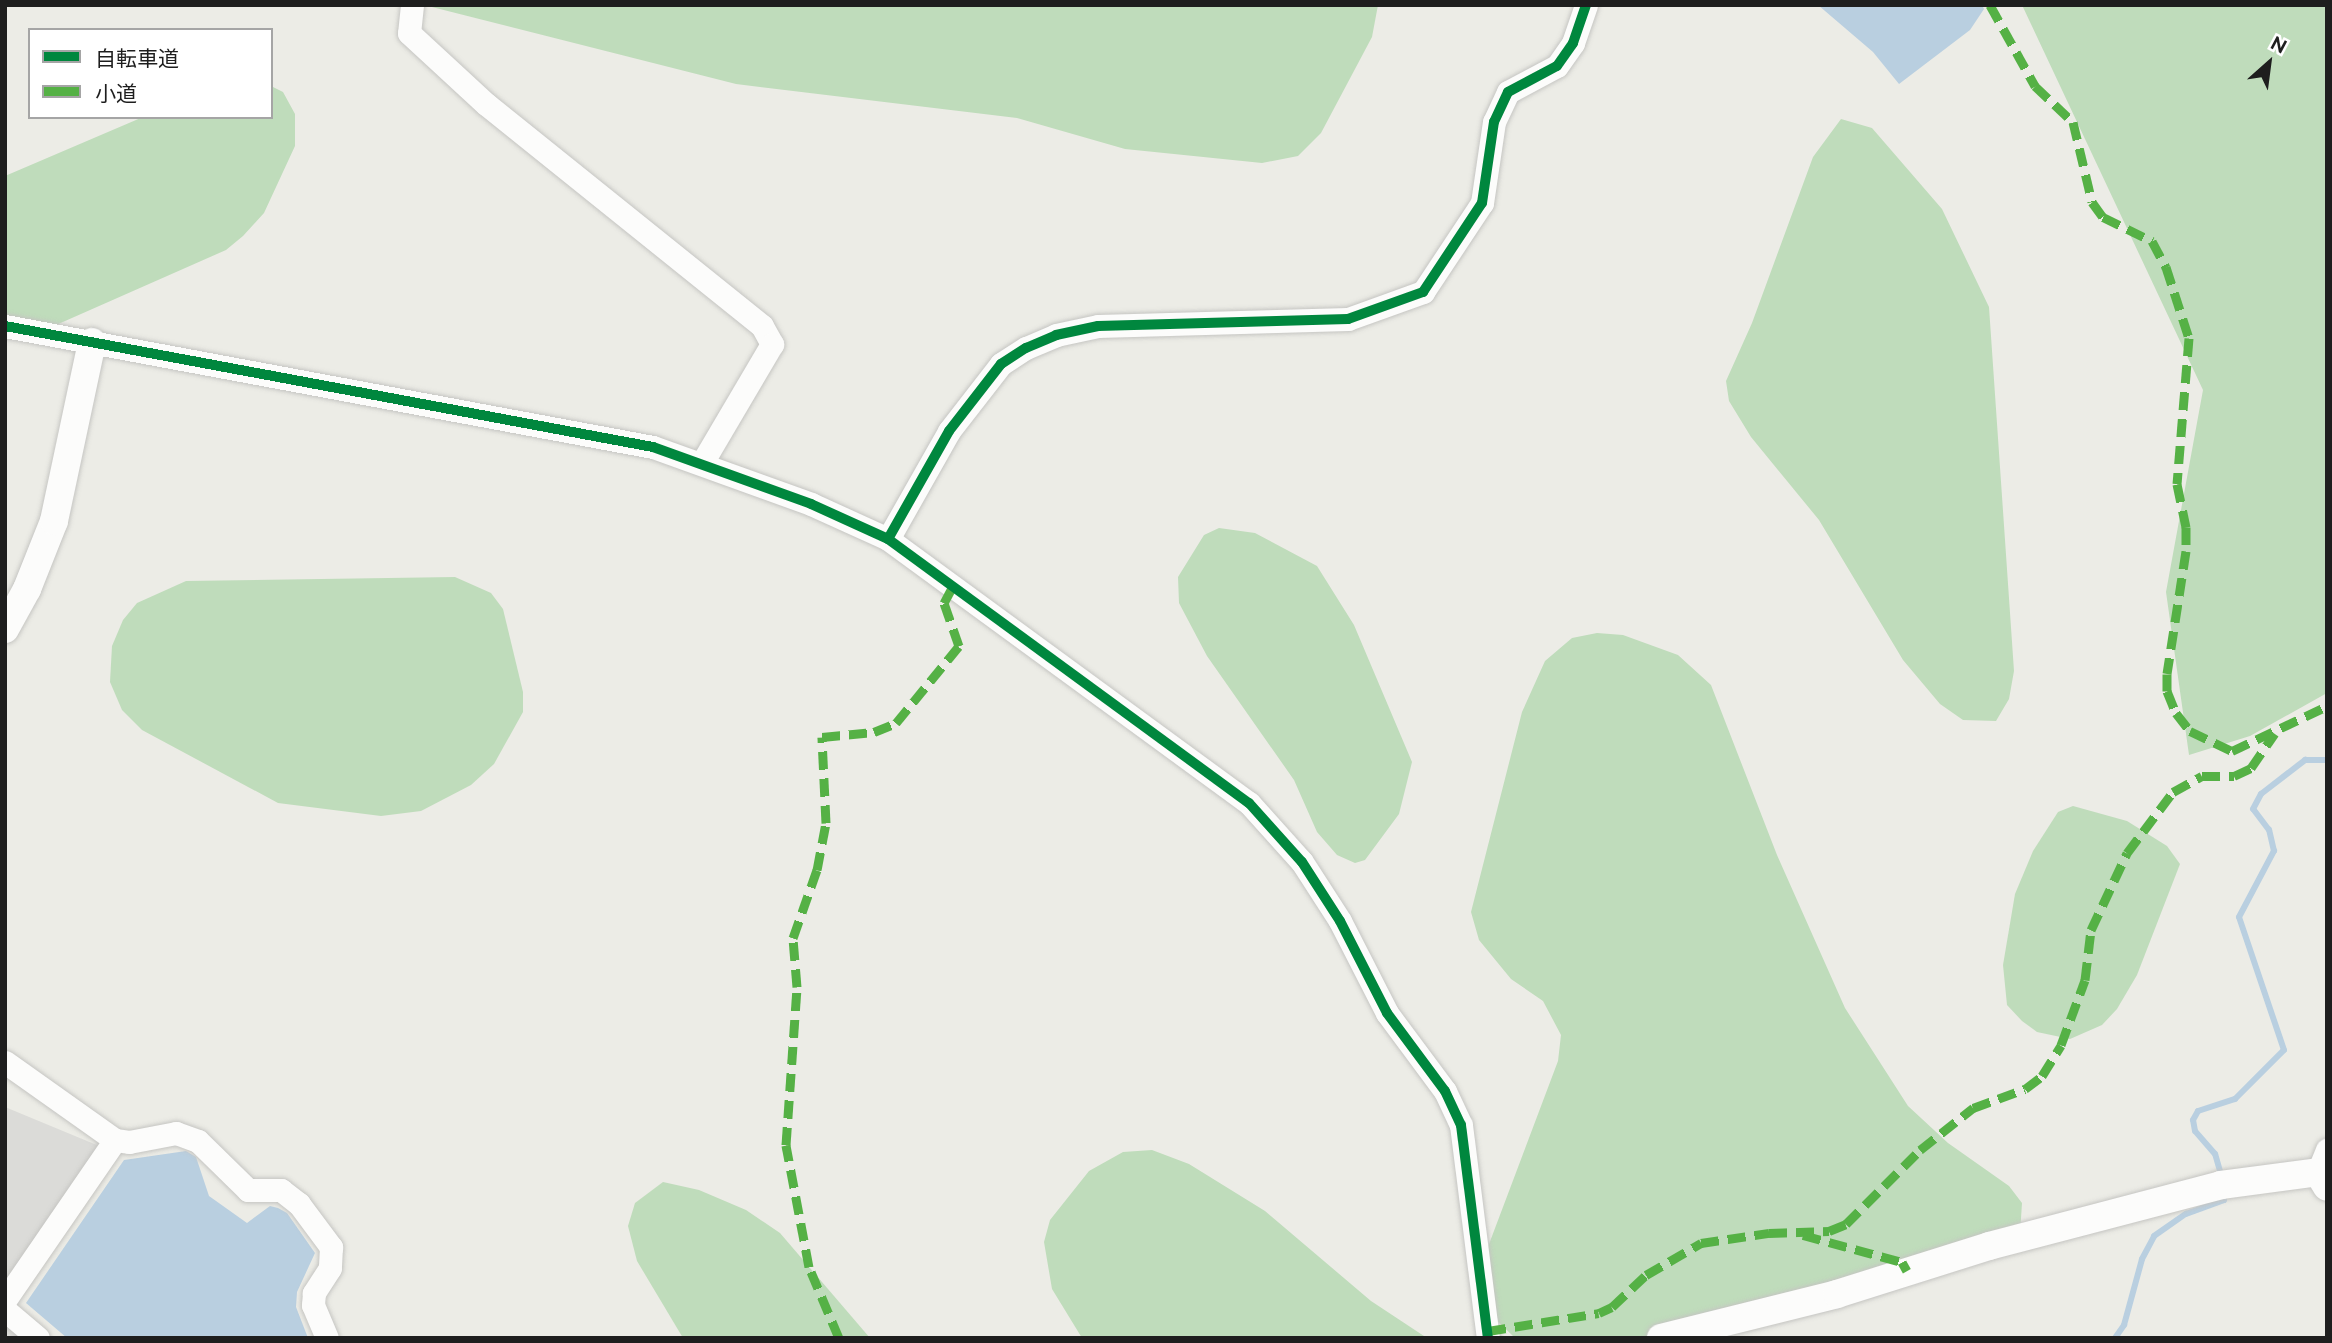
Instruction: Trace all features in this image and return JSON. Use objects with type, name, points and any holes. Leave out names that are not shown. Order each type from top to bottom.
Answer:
[{"type":"street","points":[[412,5],[410,33],[486,104],[762,326],[772,344],[702,463]]},
{"type":"street","points":[[888,539],[948,432],[1002,363],[1026,348],[1056,335],[1098,326],[1348,319],[1423,292],[1482,203],[1494,122],[1508,92],[1557,66],[1573,43],[1586,5]]},
{"type":"street","points":[[5,326],[653,447],[702,463],[888,539],[1239,795],[1302,862],[1340,921],[1387,1013],[1446,1091],[1461,1125],[1488,1338]]},
{"type":"street","points":[[5,629],[27,589],[54,521],[92,342]]},
{"type":"street","points":[[5,1062],[115,1140],[129,1142],[176,1133],[198,1141],[248,1190],[281,1190],[299,1204],[331,1247],[330,1268],[314,1293],[313,1305],[327,1338]]},
{"type":"street","points":[[5,1300],[115,1140]]},
{"type":"street","points":[[1661,1338],[1837,1294],[1989,1246],[2150,1202],[2221,1185],[2324,1170]]},
{"type":"street","points":[[5,1310],[38,1338]]},
{"type":"shaded area","points":[[5,1107],[116,1153],[17,1296],[18,1309],[49,1338],[5,1338]]},
{"type":"green space","points":[[424,5],[1378,5],[1372,37],[1321,133],[1298,156],[1262,163],[1125,149],[1017,118],[736,84]]},
{"type":"green space","points":[[2022,5],[2327,5],[2327,693],[2250,736],[2189,755],[2166,592],[2203,390]]},
{"type":"green space","points":[[273,87],[283,92],[295,114],[295,146],[264,213],[226,250],[47,329],[5,338],[5,176],[138,119],[273,119]]},
{"type":"green space","points":[[1841,119],[1872,128],[1942,209],[1989,307],[2014,671],[2009,699],[1996,721],[1963,720],[1940,704],[1903,660],[1819,520],[1751,437],[1729,401],[1726,381],[1752,323],[1813,157]]},
{"type":"green space","points":[[1219,528],[1255,533],[1317,566],[1354,625],[1412,762],[1399,814],[1365,860],[1355,863],[1337,855],[1317,832],[1294,780],[1207,656],[1179,603],[1178,577],[1204,535]]},
{"type":"green space","points":[[455,577],[491,593],[503,609],[523,692],[523,712],[494,764],[471,785],[421,811],[381,816],[278,803],[142,730],[122,710],[110,682],[112,646],[123,620],[137,603],[186,581]]},
{"type":"green space","points":[[1597,633],[1623,635],[1678,655],[1711,685],[1777,855],[1845,1008],[1908,1106],[1948,1143],[2009,1186],[2022,1203],[2020,1234],[1668,1338],[1515,1338],[1479,1303],[1480,1268],[1558,1061],[1561,1035],[1543,1001],[1511,979],[1479,940],[1471,912],[1522,712],[1545,661],[1572,638]]},
{"type":"green space","points":[[2073,806],[2127,821],[2167,846],[2180,864],[2137,975],[2117,1009],[2102,1025],[2070,1039],[2037,1032],[2007,1005],[2003,965],[2015,894],[2033,851],[2058,812]]},
{"type":"green space","points":[[1152,1150],[1189,1164],[1265,1211],[1371,1301],[1427,1338],[1082,1338],[1052,1289],[1044,1242],[1050,1220],[1089,1171],[1123,1152]]},
{"type":"green space","points":[[663,1182],[699,1190],[746,1210],[780,1233],[870,1338],[683,1338],[637,1261],[628,1226],[635,1203]]},
{"type":"water","points":[[1818,5],[1982,5],[1984,9],[1970,30],[1899,84],[1873,52]]},
{"type":"water","points":[[186,1151],[196,1157],[209,1196],[247,1223],[270,1206],[278,1208],[287,1213],[315,1253],[297,1292],[296,1307],[308,1338],[67,1338],[26,1303],[124,1160]]},
{"type":"waterway","points":[[2222,1178],[2215,1154],[2195,1131],[2193,1120],[2198,1111],[2235,1099],[2284,1050],[2239,917],[2274,851],[2269,830],[2253,809],[2261,794],[2305,760],[2327,760]]},
{"type":"waterway","points":[[2115,1338],[2124,1325],[2142,1259],[2154,1236],[2186,1214],[2224,1200],[2223,1192]]},
{"type":"marked path","points":[[1990,5],[2035,86],[2073,122],[2092,202],[2103,217],[2152,241],[2166,267],[2189,338],[2177,484],[2186,527],[2186,551],[2167,674],[2167,691],[2176,713],[2190,731],[2232,751],[2327,706]]},
{"type":"marked path","points":[[839,1338],[809,1267],[786,1145],[797,987],[793,938],[817,870],[826,823],[822,737],[874,732],[896,723],[959,646],[944,603],[954,584]]},
{"type":"marked path","points":[[1488,1331],[1599,1313],[1612,1307],[1646,1275],[1701,1243],[1769,1233],[1829,1231],[1846,1224],[1920,1150],[1973,1108],[2025,1089],[2042,1076],[2061,1045],[2085,980],[2091,930],[2127,853],[2173,792],[2202,776],[2234,776],[2251,768],[2275,733]]},
{"type":"marked path","points":[[1803,1235],[1902,1262],[1907,1271]]},
{"type":"cycle path","points":[[888,539],[949,431],[1001,364],[1026,348],[1056,335],[1098,326],[1348,319],[1423,292],[1482,203],[1494,122],[1508,92],[1557,66],[1573,43],[1586,5]]},
{"type":"cycle path","points":[[5,326],[653,447],[811,504],[888,539],[1249,803],[1302,862],[1340,921],[1387,1013],[1445,1091],[1461,1125],[1488,1338]]}]
